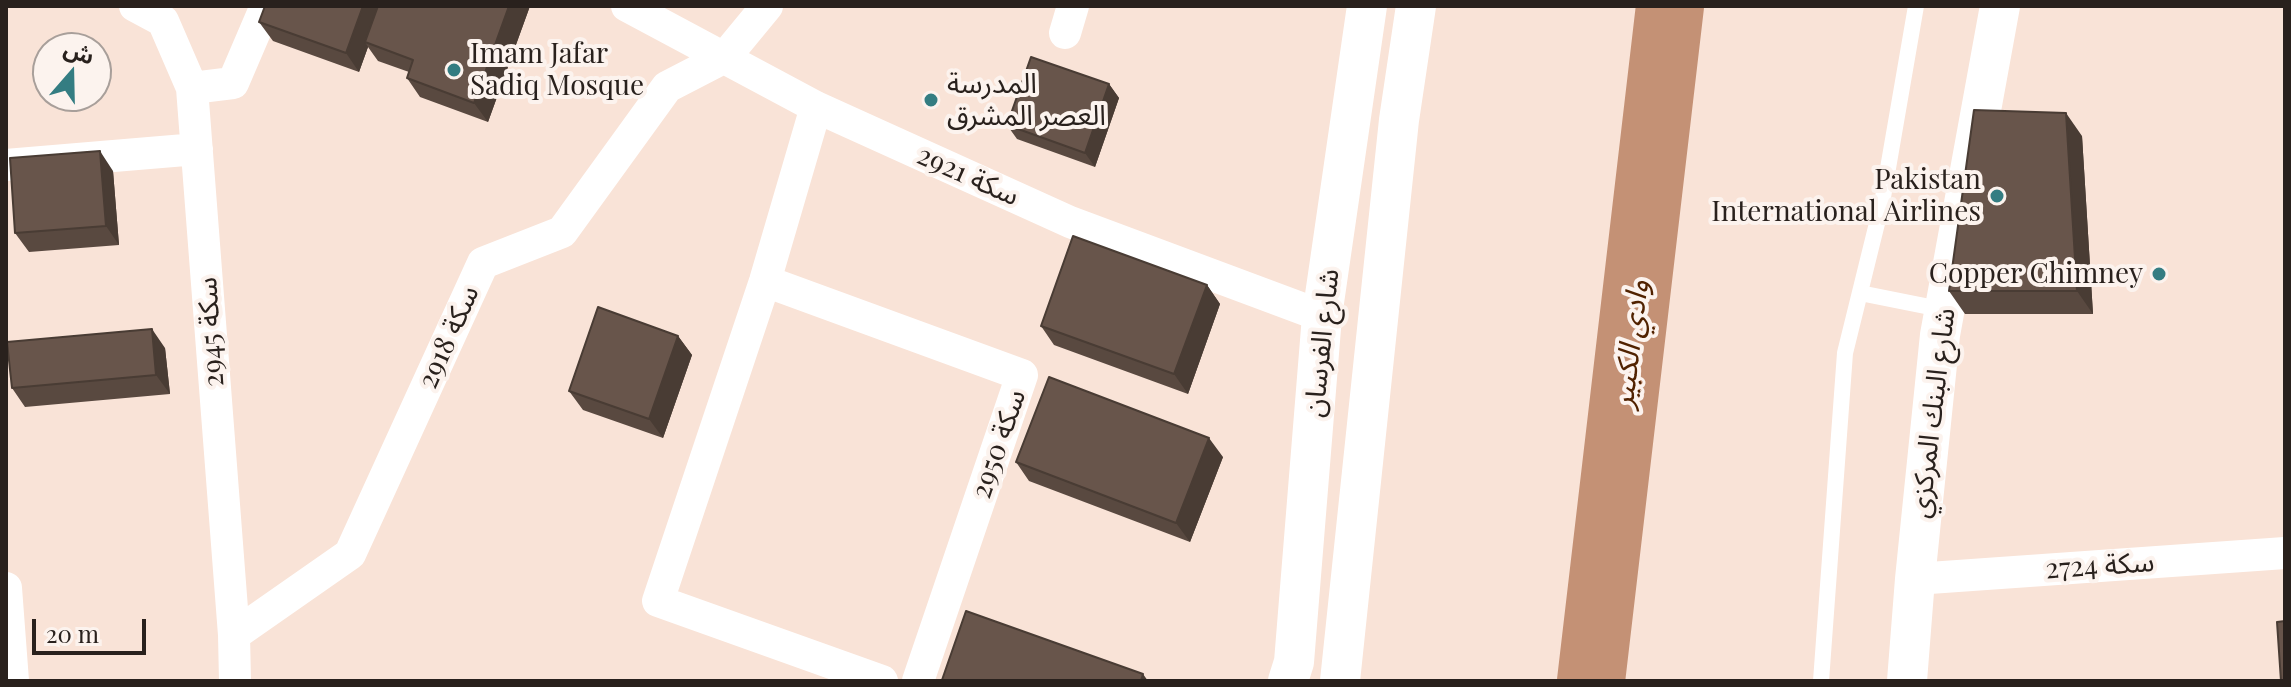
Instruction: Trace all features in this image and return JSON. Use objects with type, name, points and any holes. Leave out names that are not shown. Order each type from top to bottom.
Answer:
[{"type":"street","name":"سكة 2945","points":[[135,6],[163,21],[192,88],[235,681]]},
{"type":"street","points":[[192,88],[233,83],[266,6]]},
{"type":"street","name":"سكة 2921","points":[[627,6],[816,107],[1070,222],[1322,316]]},
{"type":"street","name":"سكة 2918","points":[[234,635],[350,554],[483,263],[562,232],[667,87],[725,57],[767,6]]},
{"type":"street","name":"شارع الفرسان","points":[[1288,681],[1294,662],[1322,316],[1367,6]]},
{"type":"street","name":"شارع الفرسان","points":[[1340,681],[1398,135],[1416,6]]},
{"type":"street","name":"شارع البنك المركزي","points":[[1907,681],[1915,579],[1945,310],[2000,6]]},
{"type":"street","points":[[816,107],[765,281],[658,601],[882,681]]},
{"type":"street","points":[[6,165],[197,149]]},
{"type":"street","name":"سكة 2950","points":[[765,281],[1022,375],[918,681]]},
{"type":"street","name":"سكة 2724","points":[[1915,579],[2285,553]]},
{"type":"street","points":[[6,588],[13,681]]},
{"type":"lane","points":[[1821,681],[1845,353],[1882,203],[1916,6]]},
{"type":"lane","points":[[1860,293],[1945,310]]},
{"type":"building","points":[[265,6],[363,6],[346,53],[259,22]]},
{"type":"building","name":"Imam Jafar Sadiq Mosque","points":[[378,6],[509,6],[474,103],[407,78],[413,60],[365,42]]},
{"type":"building","points":[[1031,57],[1109,84],[1085,153],[1007,125]]},
{"type":"building","points":[[1974,110],[2066,113],[2077,291],[1949,291]]},
{"type":"building","points":[[100,151],[106,226],[15,233],[10,158]]},
{"type":"building","points":[[1073,236],[1207,285],[1174,374],[1041,326]]},
{"type":"building","points":[[598,307],[678,336],[649,419],[569,391]]},
{"type":"building","points":[[152,329],[156,375],[12,388],[7,342]]},
{"type":"building","points":[[1049,377],[1209,438],[1176,523],[1016,462]]},
{"type":"building","points":[[966,611],[1143,674],[1141,681],[942,680]]},
{"type":"building","points":[[2285,621],[2285,681],[2281,681],[2277,622]]},
{"type":"waterway","name":"وادي الكبير","points":[[1591,681],[1670,6]]},
{"type":"place","name":"Imam Jafar Sadiq Mosque","points":[[454,70]]},
{"type":"place","name":"المدرسة العصر المشرق","points":[[931,100]]},
{"type":"place","name":"Pakistan International Airlines","points":[[1997,196]]},
{"type":"place","name":"Copper Chimney","points":[[2159,274]]}]
